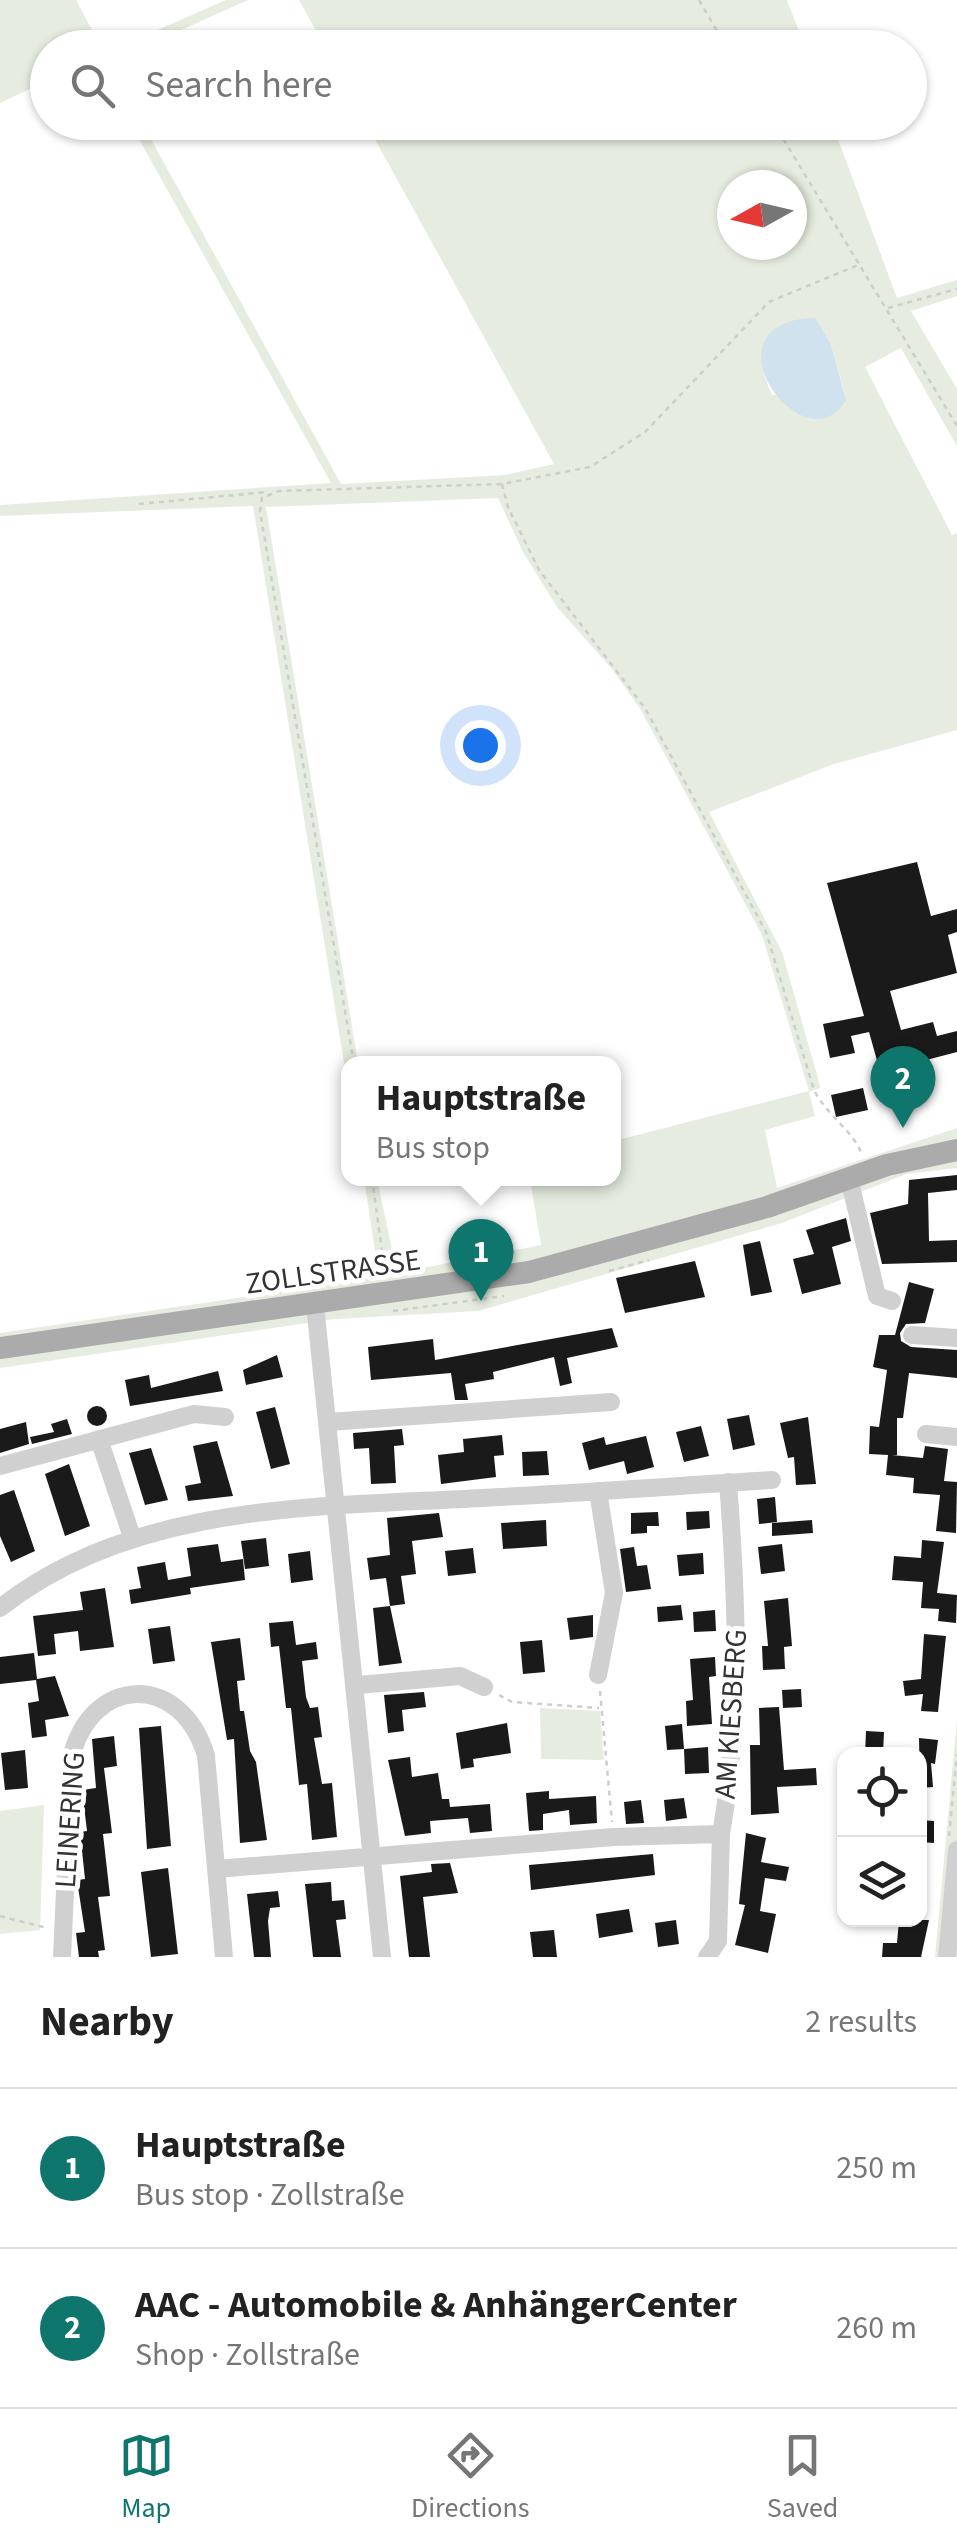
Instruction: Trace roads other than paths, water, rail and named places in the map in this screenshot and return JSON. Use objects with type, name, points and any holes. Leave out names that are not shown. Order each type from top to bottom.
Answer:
[{"type":"main road","name":"ZOLLSTRASSE","points":[[0,1348],[484,1281],[566,1263],[954,1150]]},
{"type":"street","points":[[858,1175],[878,1296],[892,1301]]},
{"type":"street","points":[[315,1304],[358,1685],[382,1957]]},
{"type":"street","points":[[912,1335],[957,1338]]},
{"type":"street","points":[[329,1422],[612,1402]]},
{"type":"street","points":[[0,1466],[194,1414],[225,1417]]},
{"type":"street","points":[[926,1434],[957,1437]]},
{"type":"street","points":[[98,1439],[132,1537]]},
{"type":"street","points":[[0,1608],[43,1577],[132,1537],[186,1525],[338,1506],[772,1480]]},
{"type":"street","name":"AM KIESBERG","points":[[372,1856],[614,1837],[721,1834],[734,1758],[739,1630],[728,1482]]},
{"type":"street","points":[[598,1492],[614,1594],[598,1674]]},
{"type":"street","points":[[358,1685],[460,1676],[484,1687]]},
{"type":"street","name":"LEINERING","points":[[62,1957],[70,1759],[76,1734],[102,1705],[132,1694],[164,1699],[179,1707],[200,1735],[206,1756],[224,1957]]},
{"type":"street","points":[[707,1957],[718,1941],[721,1834]]},
{"type":"street","points":[[947,1957],[957,1850]]},
{"type":"street","points":[[216,1869],[372,1856]]},
{"type":"water","points":[[816,318],[831,344],[846,400],[828,417],[807,417],[786,406],[770,386],[762,364],[764,342],[781,325]]},
{"type":"place","name":"AAC - Automobile & AnhängerCenter","points":[[903,1128]]},
{"type":"place","name":"Hauptstraße","points":[[481,1301]]}]
